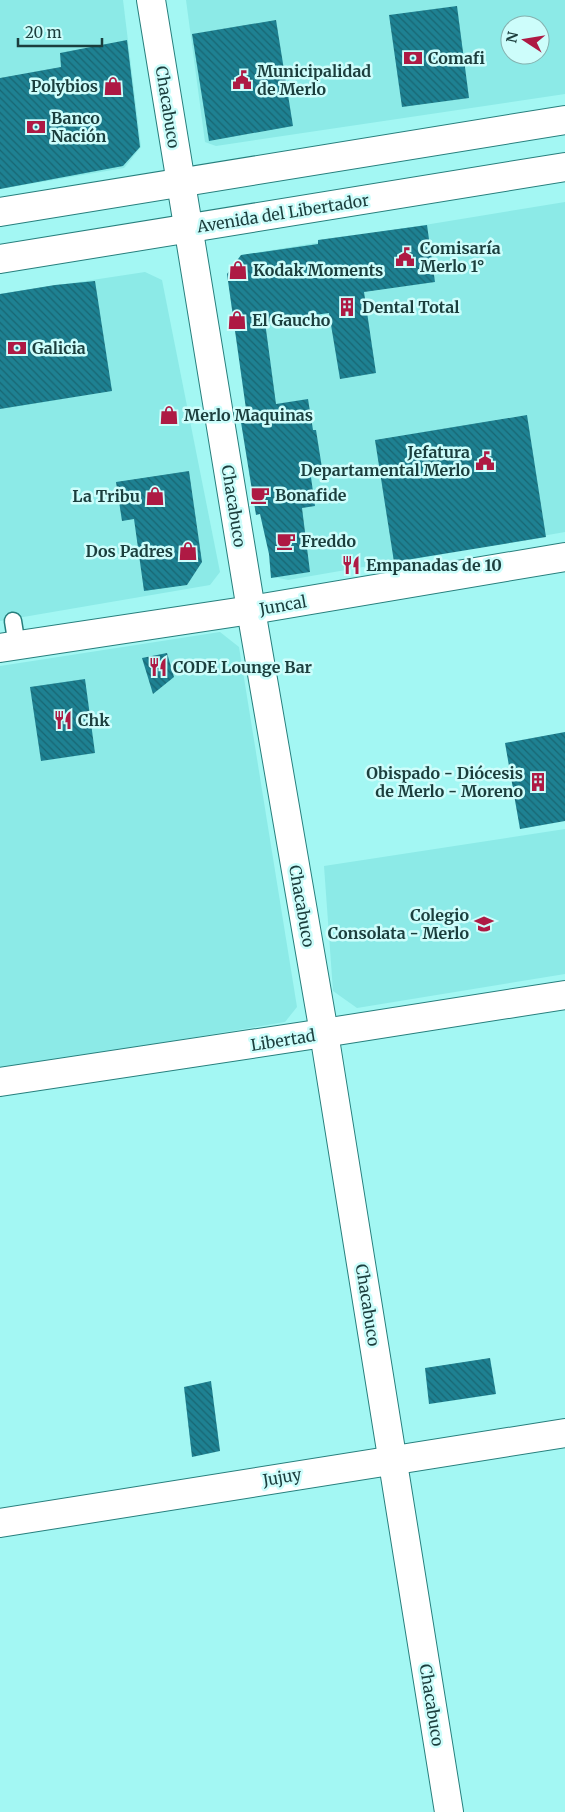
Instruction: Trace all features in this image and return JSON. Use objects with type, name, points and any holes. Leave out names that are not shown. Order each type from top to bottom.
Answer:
[{"type":"street","name":"Chacabuco","points":[[151,0],[251,610],[324,1034],[449,1812]]},
{"type":"street","points":[[0,212],[565,120]]},
{"type":"street","name":"Avenida del Libertador","points":[[0,259],[565,167]]},
{"type":"street","name":"Juncal","points":[[10,638],[251,610],[565,557]]},
{"type":"street","name":"Libertad","points":[[0,1082],[324,1034],[565,995]]},
{"type":"street","name":"Jujuy","points":[[0,1522],[565,1433]]},
{"type":"shaded area","points":[[0,0],[123,0],[141,147],[124,168],[0,189]]},
{"type":"shaded area","points":[[186,0],[565,0],[565,94],[216,146],[205,142]]},
{"type":"shaded area","points":[[565,202],[565,532],[288,580],[274,577],[228,275],[242,255]]},
{"type":"shaded area","points":[[145,272],[162,280],[220,572],[210,585],[0,621],[0,294]]},
{"type":"shaded area","points":[[220,632],[239,647],[297,1007],[285,1022],[0,1070],[0,666]]},
{"type":"shaded area","points":[[565,829],[565,974],[357,1008],[333,991],[324,866]]},
{"type":"building","points":[[457,6],[469,98],[402,107],[389,15]]},
{"type":"building","name":"Municipalidad de Merlo","points":[[276,20],[293,126],[209,141],[192,34]]},
{"type":"building","points":[[127,40],[140,147],[123,166],[0,189],[0,78],[61,67],[60,53]]},
{"type":"building","points":[[427,225],[435,282],[364,292],[376,373],[340,379],[329,313],[265,322],[276,404],[308,399],[313,430],[316,430],[322,468],[310,470],[315,506],[302,508],[310,572],[271,578],[269,554],[260,514],[256,515],[239,410],[246,409],[227,274],[241,255],[318,244],[318,240]]},
{"type":"building","points":[[95,281],[112,391],[0,409],[0,294]]},
{"type":"building","name":"Jefatura Departamental Merlo","points":[[527,415],[546,537],[394,562],[375,440]]},
{"type":"building","points":[[189,471],[202,562],[187,585],[144,591],[134,519],[122,521],[116,482]]},
{"type":"building","name":"CODE Lounge Bar","points":[[167,653],[174,677],[153,694],[142,658]]},
{"type":"building","name":"Chk","points":[[85,679],[95,753],[41,761],[30,687]]},
{"type":"building","name":"Obispado - Diócesis de Merlo - Moreno","points":[[565,732],[565,821],[520,829],[505,743]]},
{"type":"building","points":[[490,1358],[496,1394],[429,1404],[425,1368]]},
{"type":"building","points":[[211,1381],[220,1451],[192,1457],[184,1387]]},
{"type":"place","name":"Comafi","points":[[413,58]]},
{"type":"place","name":"Municipalidad de Merlo","points":[[242,80]]},
{"type":"place","name":"Polybios","points":[[113,86]]},
{"type":"place","name":"Banco Nación","points":[[36,127]]},
{"type":"place","name":"Comisaría Merlo 1°","points":[[405,257]]},
{"type":"place","name":"Kodak Moments","points":[[238,270]]},
{"type":"place","name":"Dental Total","points":[[347,307]]},
{"type":"place","name":"El Gaucho","points":[[237,320]]},
{"type":"place","name":"Galicia","points":[[17,348]]},
{"type":"place","name":"Merlo Maquinas","points":[[169,415]]},
{"type":"place","name":"Jefatura Departamental Merlo","points":[[485,461]]},
{"type":"place","name":"Bonafide","points":[[260,495]]},
{"type":"place","name":"La Tribu","points":[[155,496]]},
{"type":"place","name":"Freddo","points":[[286,541]]},
{"type":"place","name":"Dos Padres","points":[[188,551]]},
{"type":"place","name":"Empanadas de 10","points":[[351,565]]},
{"type":"place","name":"CODE Lounge Bar","points":[[158,667]]},
{"type":"place","name":"Chk","points":[[63,720]]},
{"type":"place","name":"Obispado - Diócesis de Merlo - Moreno","points":[[538,782]]},
{"type":"place","name":"Colegio Consolata - Merlo","points":[[484,924]]}]
